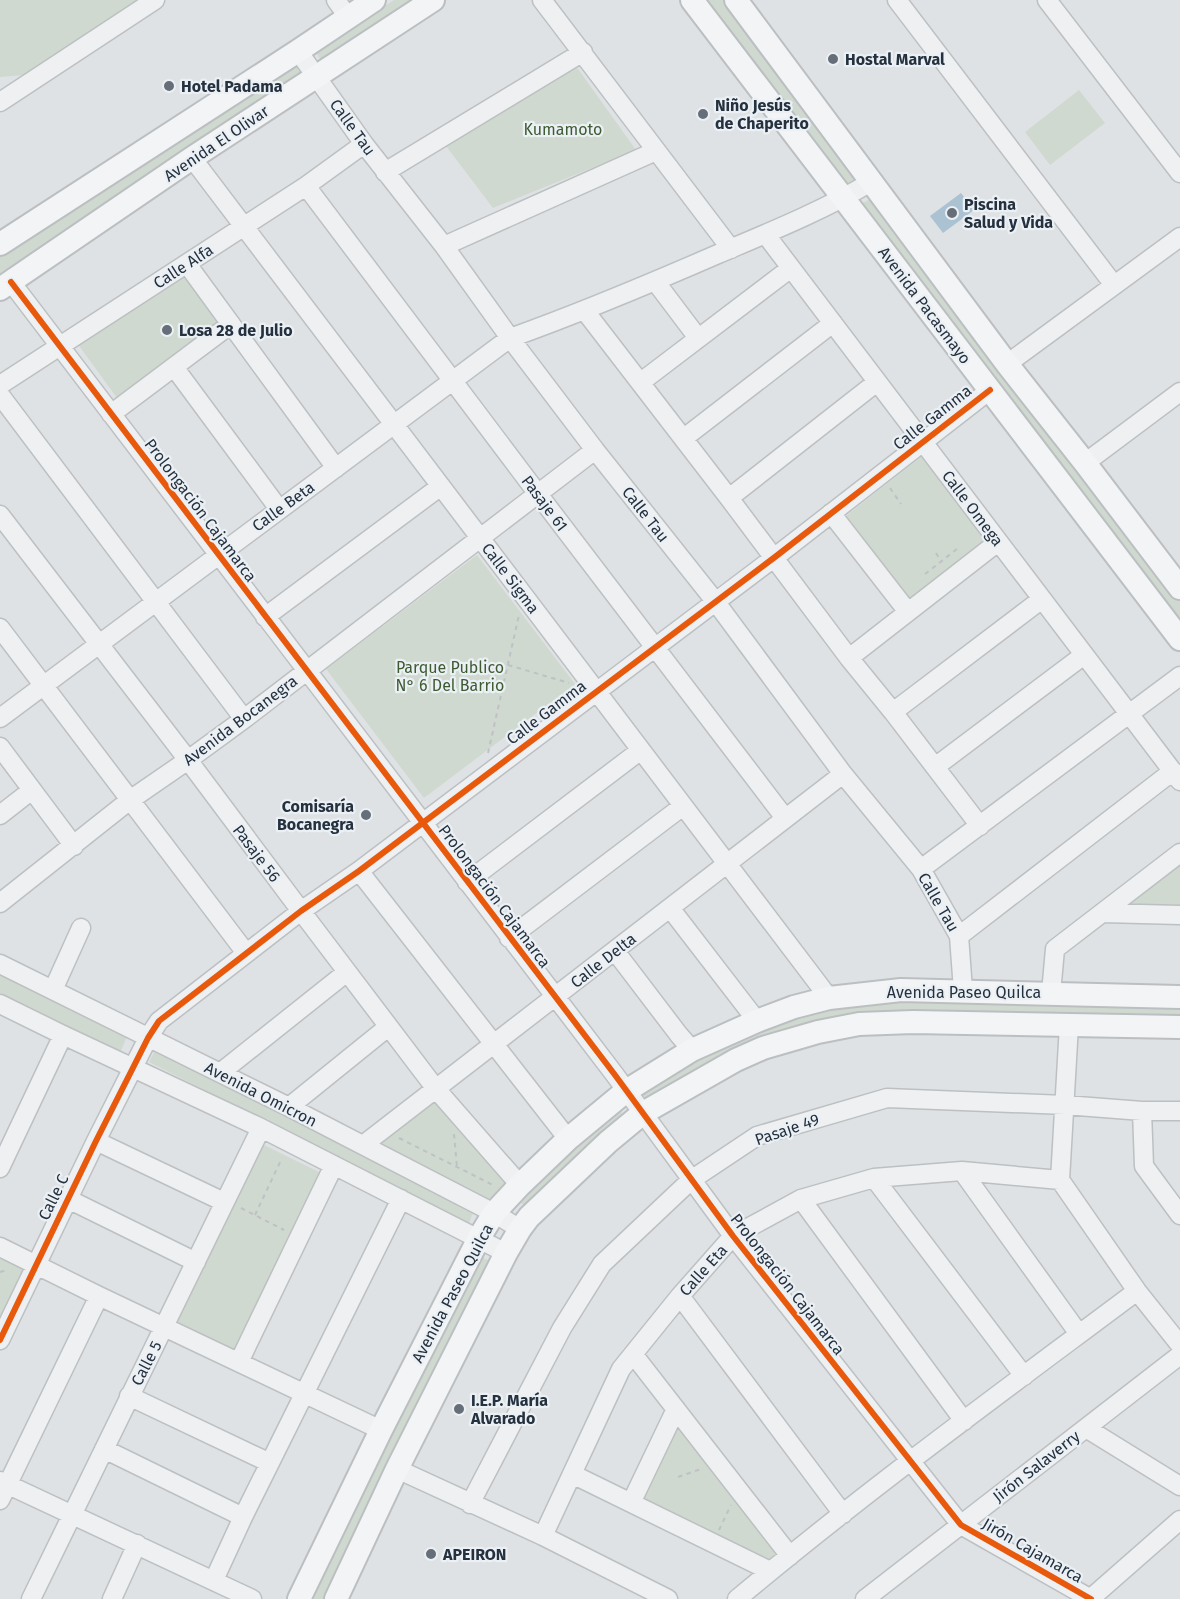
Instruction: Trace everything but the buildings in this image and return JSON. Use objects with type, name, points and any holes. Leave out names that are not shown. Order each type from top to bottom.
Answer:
[{"type":"main road","name":"Avenida El Olivar","points":[[0,244],[298,51],[342,9],[374,0]]},
{"type":"main road","name":"Avenida El Olivar","points":[[5,286],[192,158],[433,0]]},
{"type":"main road","name":"Avenida Pacasmayo","points":[[692,0],[1180,639]]},
{"type":"main road","name":"Avenida Pacasmayo","points":[[736,0],[1007,364],[1092,458],[1180,588]]},
{"type":"main road","name":"Avenida Paseo Quilca","points":[[299,1599],[381,1430],[494,1213],[568,1139],[626,1091],[692,1050],[757,1021],[794,1007],[829,998],[901,990],[1180,997]]},
{"type":"main road","name":"Avenida Paseo Quilca","points":[[336,1599],[397,1469],[520,1229],[529,1217],[600,1150],[643,1113],[736,1060],[763,1048],[818,1032],[859,1024],[913,1022],[1180,1027]]},
{"type":"street","points":[[5,96],[155,0]]},
{"type":"street","points":[[542,0],[731,249]]},
{"type":"street","points":[[897,0],[1114,285]]},
{"type":"street","points":[[1047,0],[1180,173]]},
{"type":"street","name":"Calle Tau","points":[[298,51],[364,144],[444,246],[595,450],[715,601],[843,774],[921,869],[959,936],[963,990]]},
{"type":"street","points":[[386,172],[583,52]]},
{"type":"street","name":"Calle Alfa","points":[[0,385],[306,186],[364,144]]},
{"type":"street","points":[[444,246],[656,151]]},
{"type":"street","name":"Calle Sigma","points":[[192,158],[829,998]]},
{"type":"street","name":"Calle Beta","points":[[0,718],[510,338],[585,311],[766,235],[844,198],[871,182]]},
{"type":"street","name":"Pasaje 61","points":[[306,186],[785,818]]},
{"type":"street","name":"Calle Omega","points":[[766,235],[1176,776]]},
{"type":"street","points":[[1007,364],[1180,237]]},
{"type":"street","points":[[187,264],[336,468]]},
{"type":"street","points":[[641,382],[791,268]]},
{"type":"street","points":[[655,281],[698,338]]},
{"type":"street","name":"Prolongación Cajamarca","points":[[5,286],[60,347],[643,1113],[733,1236],[961,1525]]},
{"type":"street","points":[[585,311],[980,826]]},
{"type":"street","points":[[684,438],[833,323]]},
{"type":"street","points":[[111,414],[231,324]]},
{"type":"street","points":[[174,367],[279,509]]},
{"type":"street","points":[[729,498],[877,382]]},
{"type":"street","name":"Calle Gamma","points":[[133,1068],[159,1021],[301,911],[358,871],[775,557],[990,390]]},
{"type":"street","points":[[1092,458],[1180,392]]},
{"type":"street","points":[[0,395],[244,719]]},
{"type":"street","name":"Avenida Bocanegra","points":[[0,903],[130,800],[244,719],[595,450]]},
{"type":"street","points":[[265,617],[441,486]]},
{"type":"street","points":[[831,513],[908,612]]},
{"type":"street","name":"Pasaje 56","points":[[0,515],[436,1089],[520,1185]]},
{"type":"street","points":[[849,658],[999,542]]},
{"type":"street","points":[[893,712],[1042,599]]},
{"type":"street","points":[[0,628],[246,953]]},
{"type":"street","points":[[935,767],[1084,655]]},
{"type":"street","points":[[921,869],[1180,676]]},
{"type":"street","points":[[0,747],[74,846]]},
{"type":"street","points":[[467,882],[640,750]]},
{"type":"street","name":"Calle Delta","points":[[363,1146],[843,774]]},
{"type":"street","points":[[959,936],[1176,776]]},
{"type":"street","points":[[0,815],[32,790]]},
{"type":"street","points":[[510,938],[683,806]]},
{"type":"street","points":[[1051,993],[1055,949],[1180,853]]},
{"type":"street","points":[[358,871],[568,1139]]},
{"type":"street","points":[[670,908],[757,1021]]},
{"type":"street","points":[[1102,914],[1180,915]]},
{"type":"street","points":[[52,990],[81,928]]},
{"type":"street","points":[[615,951],[692,1050]]},
{"type":"street","name":"Avenida Omicron","points":[[0,964],[289,1107],[494,1213],[520,1229]]},
{"type":"street","points":[[220,1073],[347,972]]},
{"type":"street","name":"Avenida Omicron","points":[[0,1004],[290,1142],[506,1253]]},
{"type":"street","points":[[1069,1025],[1060,1180],[1137,1291],[1180,1345]]},
{"type":"street","points":[[289,1107],[388,1027]]},
{"type":"street","points":[[0,1168],[63,1035]]},
{"type":"street","name":"Calle C","points":[[0,1340],[133,1068]]},
{"type":"street","name":"Pasaje 49","points":[[470,1504],[562,1328],[602,1263],[691,1180],[758,1136],[887,1098],[1065,1104],[1142,1111],[1180,1111]]},
{"type":"street","points":[[1142,1111],[1144,1166],[1180,1215]]},
{"type":"street","name":"Calle 5","points":[[31,1599],[261,1128]]},
{"type":"street","points":[[96,1141],[224,1202]]},
{"type":"street","points":[[239,1362],[334,1165]]},
{"type":"street","points":[[962,1171],[1079,1334]]},
{"type":"street","name":"Calle Eta","points":[[543,1536],[621,1369],[680,1296],[733,1236],[801,1199],[874,1178],[962,1171],[1060,1180]]},
{"type":"street","points":[[874,1178],[1024,1376]]},
{"type":"street","points":[[68,1199],[196,1262]]},
{"type":"street","points":[[214,1580],[401,1199]]},
{"type":"street","points":[[801,1199],[964,1421]]},
{"type":"street","points":[[0,1247],[381,1430]]},
{"type":"street","points":[[737,1599],[911,1461],[1137,1291]]},
{"type":"street","points":[[99,1296],[2,1489],[72,1514],[252,1599]]},
{"type":"street","points":[[680,1296],[843,1514]]},
{"type":"street","points":[[633,1354],[790,1556]]},
{"type":"street","name":"Jirón Salaverry","points":[[865,1599],[1180,1355]]},
{"type":"street","points":[[129,1396],[270,1463]]},
{"type":"street","points":[[631,1503],[676,1408]]},
{"type":"street","points":[[1086,1428],[1180,1486]]},
{"type":"street","points":[[104,1449],[243,1517]]},
{"type":"street","points":[[397,1469],[543,1536],[668,1599]]},
{"type":"street","points":[[572,1474],[770,1571]]},
{"type":"street","points":[[1091,1599],[1180,1520]]},
{"type":"street","name":"Jirón Cajamarca","points":[[961,1525],[1091,1599]]},
{"type":"street","points":[[112,1599],[137,1544]]},
{"type":"path","points":[[888,486],[901,504]]},
{"type":"path","points":[[925,574],[957,549]]},
{"type":"path","points":[[483,777],[523,595]]},
{"type":"path","points":[[508,665],[596,691]]},
{"type":"path","points":[[384,1130],[496,1186]]},
{"type":"path","points":[[454,1133],[457,1167]]},
{"type":"path","points":[[255,1215],[290,1142]]},
{"type":"path","points":[[224,1202],[299,1238]]},
{"type":"path","points":[[678,1478],[704,1468]]},
{"type":"path","points":[[713,1543],[738,1489]]},
{"type":"green space","points":[[0,0],[137,0],[25,75],[0,77]]},
{"type":"green space","points":[[394,0],[418,0],[323,63],[315,51]]},
{"type":"green space","points":[[704,0],[724,0],[860,182],[848,192]]},
{"type":"green space","points":[[294,65],[301,68],[297,80],[0,273],[0,255]]},
{"type":"green space","name":"Kumamoto","points":[[576,66],[636,150],[493,208],[446,146]]},
{"type":"green space","points":[[1079,90],[1105,123],[1050,165],[1025,132]]},
{"type":"green space","points":[[874,197],[1180,598],[1180,622],[861,204]]},
{"type":"green space","points":[[186,271],[224,322],[120,402],[77,343]]},
{"type":"green space","points":[[925,454],[992,543],[909,609],[842,519]]},
{"type":"green space","name":"Parque Publico N° 6 Del Barrio","points":[[477,555],[575,684],[424,798],[326,669]]},
{"type":"green space","points":[[1180,860],[1180,909],[1134,907],[1128,899]]},
{"type":"green space","points":[[0,972],[128,1034],[120,1053],[0,993]]},
{"type":"green space","points":[[898,998],[1180,1004],[1180,1021],[858,1015],[649,1100],[642,1095],[641,1089],[705,1050],[792,1013]]},
{"type":"green space","points":[[155,1050],[475,1208],[469,1223],[149,1062]]},
{"type":"green space","points":[[438,1093],[513,1181],[492,1204],[381,1144],[386,1134]]},
{"type":"green space","points":[[616,1105],[625,1117],[528,1209],[515,1198]]},
{"type":"green space","points":[[260,1143],[325,1175],[238,1352],[180,1325],[176,1317]]},
{"type":"green space","points":[[0,1249],[30,1264],[0,1327]]},
{"type":"green space","points":[[480,1256],[493,1263],[328,1599],[305,1599]]},
{"type":"green space","points":[[679,1419],[782,1555],[772,1564],[639,1498]]},
{"type":"water","name":"Piscina Salud y Vida","points":[[961,193],[974,210],[943,233],[930,216]]},
{"type":"cycle path","points":[[11,282],[615,1075],[733,1236],[961,1525],[1091,1599]]},
{"type":"cycle path","points":[[0,1340],[96,1141],[148,1038],[159,1021],[301,911],[359,871],[775,557],[990,390]]},
{"type":"place","name":"Hostal Marval","points":[[833,59]]},
{"type":"place","name":"Hotel Padama","points":[[169,86]]},
{"type":"place","name":"Niño Jesús de Chaperito","points":[[703,114]]},
{"type":"place","name":"Piscina Salud y Vida","points":[[952,213]]},
{"type":"place","name":"Losa 28 de Julio","points":[[167,330]]},
{"type":"place","name":"Comisaría Bocanegra","points":[[366,815]]},
{"type":"place","name":"I.E.P. María Alvarado","points":[[459,1409]]},
{"type":"place","name":"APEIRON","points":[[431,1554]]}]
